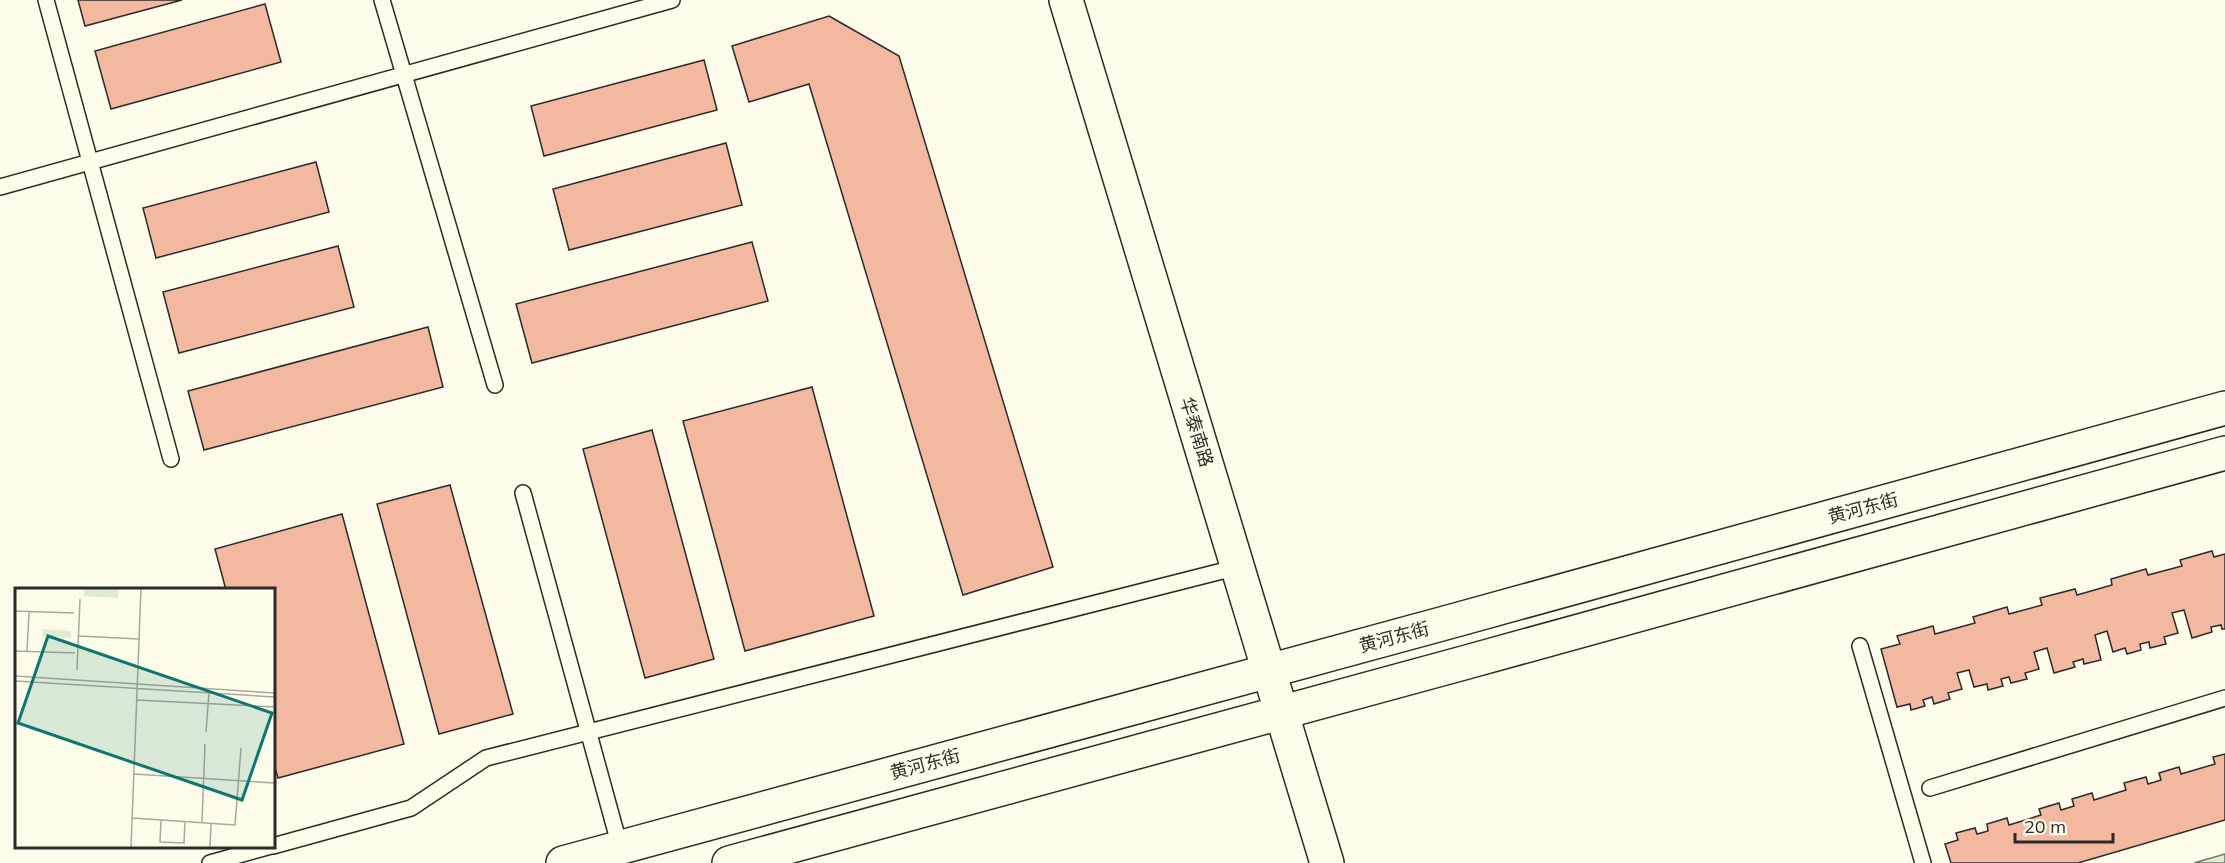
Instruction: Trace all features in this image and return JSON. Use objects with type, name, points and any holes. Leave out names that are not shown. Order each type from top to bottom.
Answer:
[{"type":"street","name":"华泰南路","points":[[1066,0],[1327,863]]},
{"type":"street","name":"黄河东街","points":[[563,863],[2225,408]]},
{"type":"street","points":[[729,863],[2225,453]]},
{"type":"lane","points":[[46,0],[171,459]]},
{"type":"lane","points":[[382,0],[495,385]]},
{"type":"lane","points":[[0,187],[672,0]]},
{"type":"lane","points":[[523,493],[621,847]]},
{"type":"lane","points":[[274,845],[411,808],[486,758],[1238,567]]},
{"type":"lane","points":[[1860,646],[1923,863]]},
{"type":"lane","points":[[1930,788],[2225,698]]},
{"type":"lane","points":[[210,863],[265,848]]},
{"type":"green space","points":[[2225,854],[2225,863],[2194,863]]},
{"type":"building","points":[[78,0],[182,0],[85,26]]},
{"type":"building","points":[[265,4],[281,62],[111,109],[95,51]]},
{"type":"building","points":[[829,16],[899,56],[1053,567],[963,595],[809,84],[749,102],[732,46]]},
{"type":"building","points":[[704,60],[717,110],[544,156],[531,106]]},
{"type":"building","points":[[726,143],[742,205],[569,250],[553,189]]},
{"type":"building","points":[[316,162],[329,212],[156,258],[143,208]]},
{"type":"building","points":[[752,242],[768,301],[532,363],[516,304]]},
{"type":"building","points":[[338,246],[354,307],[179,353],[163,292]]},
{"type":"building","points":[[428,327],[443,387],[204,450],[188,391]]},
{"type":"building","points":[[812,387],[874,616],[745,651],[683,421]]},
{"type":"building","points":[[652,430],[714,659],[645,678],[583,449]]},
{"type":"building","points":[[450,485],[513,714],[439,734],[377,504]]},
{"type":"building","points":[[342,514],[404,744],[278,778],[274,764],[274,588],[225,588],[215,549]]},
{"type":"building","points":[[2212,551],[2214,557],[2225,554],[2225,629],[2222,629],[2221,625],[2211,627],[2212,632],[2192,638],[2184,610],[2172,613],[2178,633],[2164,637],[2166,644],[2150,648],[2149,642],[2140,644],[2141,650],[2127,654],[2125,648],[2113,652],[2107,631],[2095,635],[2101,660],[2084,664],[2083,659],[2073,662],[2075,667],[2054,673],[2047,648],[2034,652],[2039,669],[2025,673],[2027,679],[2011,683],[2009,677],[2001,679],[2003,686],[1988,690],[1987,684],[1974,687],[1969,670],[1957,673],[1962,689],[1948,693],[1950,699],[1934,704],[1932,697],[1923,700],[1925,706],[1911,710],[1910,704],[1897,707],[1881,649],[1900,644],[1897,636],[1933,626],[1935,634],[1975,623],[1973,617],[2007,607],[2009,614],[2042,605],[2040,598],[2075,589],[2077,595],[2112,585],[2111,579],[2146,569],[2148,575],[2182,566],[2180,560]]},
{"type":"building","points":[[2225,754],[2225,820],[2078,863],[1951,863],[1945,844],[1958,840],[1956,833],[1975,828],[1977,834],[1988,831],[1987,824],[2007,818],[2009,825],[2041,815],[2039,809],[2059,803],[2061,810],[2074,806],[2072,799],[2092,793],[2094,800],[2126,790],[2124,783],[2146,777],[2148,784],[2161,780],[2159,773],[2179,767],[2181,774],[2215,764],[2213,757]]}]
